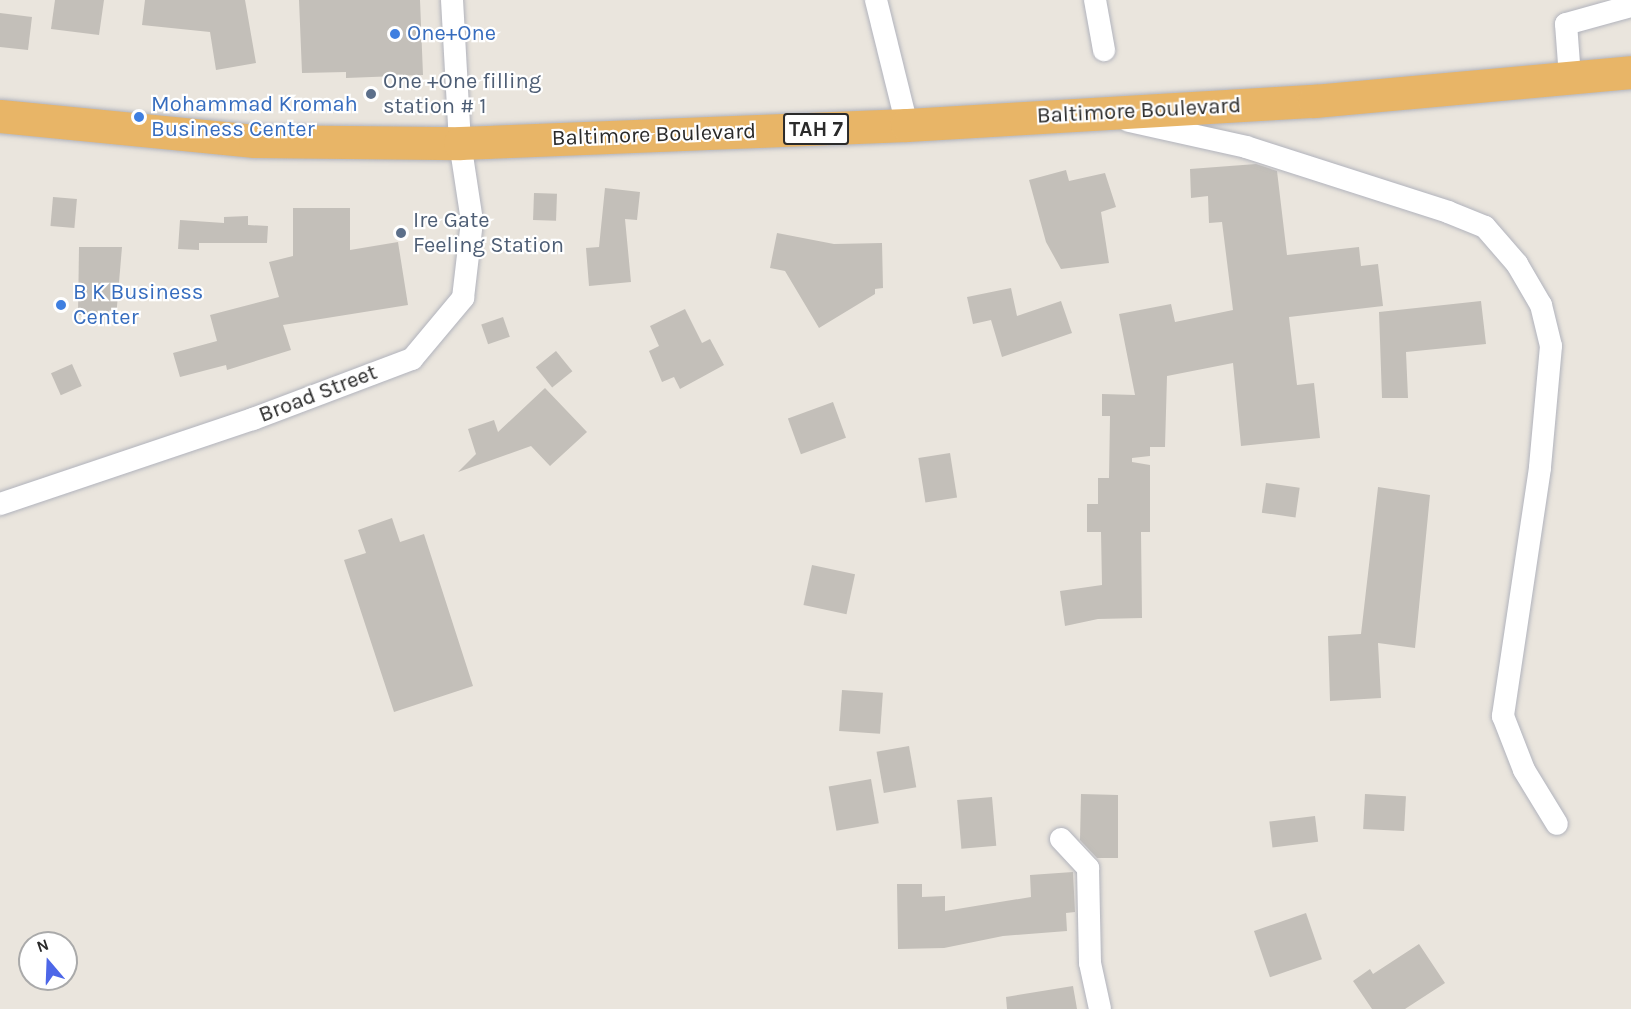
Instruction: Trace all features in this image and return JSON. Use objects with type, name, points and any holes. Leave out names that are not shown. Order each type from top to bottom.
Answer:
[{"type":"highway","name":"Baltimore Boulevard","points":[[0,116],[255,141],[460,142],[907,125],[1098,114],[1314,101],[1631,72]]},
{"type":"street","name":"Broad Street","points":[[0,504],[253,419],[412,359],[463,298],[472,221],[460,142],[452,0]]},
{"type":"street","points":[[876,0],[907,125]]},
{"type":"street","points":[[1095,0],[1104,50]]},
{"type":"street","points":[[1570,77],[1566,24],[1631,6]]},
{"type":"street","points":[[1098,114],[1246,147],[1448,212],[1485,227],[1517,264],[1541,305],[1551,346],[1540,468],[1503,716],[1524,770],[1557,824]]},
{"type":"street","points":[[1061,839],[1088,868],[1090,963],[1100,1009]]},
{"type":"building","points":[[55,0],[104,0],[99,35],[51,29]]},
{"type":"building","points":[[145,0],[245,0],[256,63],[216,70],[210,32],[142,25]]},
{"type":"building","points":[[299,0],[420,0],[423,75],[346,78],[346,72],[302,73]]},
{"type":"building","points":[[0,13],[32,17],[28,50],[0,47]]},
{"type":"building","points":[[1256,164],[1277,171],[1287,255],[1359,247],[1361,266],[1378,264],[1383,306],[1289,317],[1297,385],[1314,383],[1320,438],[1241,446],[1233,363],[1167,376],[1165,447],[1150,447],[1150,456],[1132,458],[1132,462],[1150,465],[1150,532],[1141,532],[1142,618],[1098,619],[1065,626],[1060,591],[1102,585],[1101,532],[1087,532],[1087,504],[1098,504],[1098,478],[1109,478],[1110,416],[1102,416],[1102,394],[1135,395],[1119,314],[1171,304],[1175,322],[1233,310],[1222,222],[1209,223],[1208,196],[1191,198],[1190,169]]},
{"type":"building","points":[[1066,170],[1069,181],[1105,173],[1116,207],[1101,212],[1109,263],[1061,269],[1046,242],[1029,180]]},
{"type":"building","points":[[605,188],[640,192],[637,220],[625,219],[631,282],[589,286],[586,248],[599,247]]},
{"type":"building","points":[[534,193],[557,194],[556,221],[533,220]]},
{"type":"building","points":[[53,197],[77,199],[74,228],[50,226]]},
{"type":"building","points":[[293,208],[350,208],[350,250],[398,242],[408,305],[283,325],[291,350],[227,370],[226,365],[180,377],[173,353],[217,341],[210,315],[279,297],[269,262],[293,256]]},
{"type":"building","points":[[248,216],[248,225],[268,226],[267,243],[199,243],[199,250],[178,249],[180,220],[224,223],[224,217]]},
{"type":"building","points":[[777,233],[834,244],[882,243],[883,288],[875,289],[875,294],[819,328],[785,271],[770,268]]},
{"type":"building","points":[[79,247],[122,247],[116,318],[78,315]]},
{"type":"building","points":[[1011,288],[1017,316],[1061,301],[1072,333],[1002,357],[991,320],[973,324],[967,297]]},
{"type":"building","points":[[1481,301],[1486,344],[1406,352],[1408,398],[1382,398],[1379,312]]},
{"type":"building","points":[[685,309],[702,343],[710,339],[724,365],[680,389],[674,377],[662,382],[649,351],[659,346],[650,326]]},
{"type":"building","points":[[503,317],[510,337],[488,344],[481,324]]},
{"type":"building","points":[[556,351],[572,371],[552,388],[536,367]]},
{"type":"building","points":[[72,364],[82,386],[61,395],[51,373]]},
{"type":"building","points":[[545,388],[587,432],[550,466],[531,446],[458,472],[476,454],[468,429],[494,420],[498,432]]},
{"type":"building","points":[[833,402],[846,438],[801,454],[788,418]]},
{"type":"building","points":[[950,453],[957,497],[925,502],[918,458]]},
{"type":"building","points":[[1266,483],[1300,488],[1295,517],[1262,513]]},
{"type":"building","points":[[1378,487],[1430,495],[1415,648],[1378,643],[1381,698],[1330,701],[1328,636],[1361,634]]},
{"type":"building","points":[[392,518],[400,542],[424,534],[473,686],[394,712],[344,560],[366,553],[358,530]]},
{"type":"building","points":[[812,565],[855,574],[847,614],[803,605]]},
{"type":"building","points":[[842,690],[883,693],[880,734],[839,731]]},
{"type":"building","points":[[909,746],[916,787],[884,793],[877,752]]},
{"type":"building","points":[[871,779],[879,823],[836,831],[829,786]]},
{"type":"building","points":[[1081,794],[1118,795],[1118,858],[1097,858],[1080,840]]},
{"type":"building","points":[[1365,794],[1406,796],[1404,831],[1363,829]]},
{"type":"building","points":[[992,797],[996,846],[961,849],[957,800]]},
{"type":"building","points":[[1315,816],[1318,842],[1273,847],[1269,822]]},
{"type":"building","points":[[1073,872],[1075,912],[1066,913],[1067,931],[1003,936],[944,948],[898,949],[897,884],[922,884],[922,897],[945,896],[945,911],[1031,897],[1030,875]]},
{"type":"building","points":[[1306,913],[1322,959],[1270,977],[1254,931]]},
{"type":"building","points":[[1419,944],[1445,983],[1405,1009],[1372,1009],[1353,981],[1370,969],[1373,974]]},
{"type":"building","points":[[1073,986],[1077,1009],[1007,1009],[1006,997]]},
{"type":"place","name":"One+One","points":[[395,34]]},
{"type":"place","name":"One +One filling station # 1","points":[[371,94]]},
{"type":"place","name":"Mohammad Kromah Business Center","points":[[139,117]]},
{"type":"place","name":"Ire Gate Feeling Station","points":[[401,233]]},
{"type":"place","name":"B K Business Center","points":[[61,305]]}]
